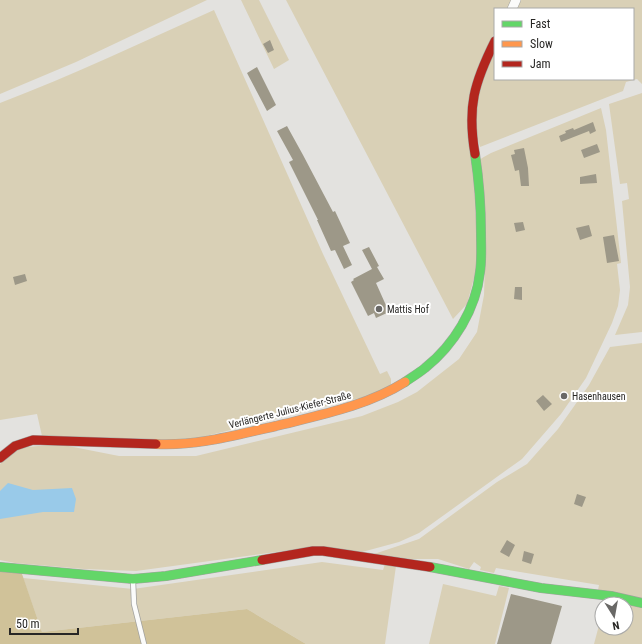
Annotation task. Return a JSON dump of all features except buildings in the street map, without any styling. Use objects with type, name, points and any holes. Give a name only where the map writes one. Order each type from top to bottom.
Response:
[{"type":"street","name":"Verlängerte Julius-Kiefer-Straße","points":[[0,458],[12,447],[21,442],[33,440],[165,445],[199,443],[322,415],[358,404],[398,387],[429,365],[450,342],[460,328],[472,307],[480,280],[482,263],[481,200],[471,130],[471,111],[472,99],[481,71],[494,43]]},
{"type":"street","points":[[0,567],[102,577],[133,578],[166,576],[313,551],[323,551],[409,564],[541,588],[610,596],[642,603]]},
{"type":"lane","points":[[133,578],[134,604],[144,644]]},
{"type":"shaded area","points":[[0,0],[207,0],[76,62],[0,94]]},
{"type":"shaded area","points":[[241,0],[259,0],[289,60],[274,69]]},
{"type":"shaded area","points":[[286,0],[512,0],[508,8],[494,8],[494,34],[480,62],[474,170],[478,263],[467,304],[453,319]]},
{"type":"shaded area","points":[[520,0],[642,0],[642,84],[637,79],[634,80],[634,8],[516,8]]},
{"type":"shaded area","points":[[214,10],[323,254],[380,374],[387,371],[391,379],[391,385],[372,395],[190,440],[42,436],[37,414],[0,420],[0,103],[81,70]]},
{"type":"shaded area","points":[[494,50],[494,80],[633,80],[626,82],[623,91],[480,147],[474,123],[480,85]]},
{"type":"shaded area","points":[[642,93],[642,332],[615,335],[628,305],[630,287],[622,201],[629,199],[627,183],[620,184],[609,104]]},
{"type":"shaded area","points":[[601,108],[606,130],[621,263],[617,264],[620,290],[618,306],[612,323],[586,378],[561,414],[522,459],[419,533],[399,542],[362,552],[313,547],[136,571],[84,569],[15,563],[0,560],[0,464],[18,448],[58,444],[119,456],[196,456],[362,416],[398,402],[417,392],[459,359],[477,332],[484,295],[485,264],[480,160],[491,153]]},
{"type":"shaded area","points":[[642,343],[642,599],[634,597],[634,596],[598,590],[599,585],[496,568],[494,573],[480,570],[481,567],[474,562],[469,569],[438,559],[411,559],[374,554],[419,539],[497,482],[527,464],[558,429],[589,385],[610,347]]},
{"type":"shaded area","points":[[322,562],[383,570],[385,564],[396,566],[385,644],[306,644],[247,609],[42,632],[23,578],[133,589]]},
{"type":"shaded area","points":[[0,569],[21,571],[42,632],[247,609],[306,644],[0,644]]},
{"type":"shaded area","points":[[443,584],[496,596],[499,586],[509,588],[495,644],[429,644]]},
{"type":"shaded area","points":[[634,606],[642,608],[642,644],[594,644],[596,636],[634,636]]},
{"type":"water","points":[[8,483],[33,490],[72,488],[76,499],[74,512],[43,512],[0,519],[0,491]]},
{"type":"traffic: fast","points":[[405,382],[436,359],[454,337],[468,313],[478,286],[481,262],[481,223],[479,183],[475,154]]},
{"type":"traffic: fast","points":[[0,567],[133,579],[166,576],[262,560]]},
{"type":"traffic: fast","points":[[430,567],[541,588],[611,596],[642,603]]},
{"type":"traffic: slow","points":[[156,444],[202,442],[309,418],[359,404],[405,382]]},
{"type":"traffic: jam","points":[[475,154],[472,122],[474,96],[477,83],[494,43]]},
{"type":"traffic: jam","points":[[0,458],[15,446],[33,440],[156,444]]},
{"type":"traffic: jam","points":[[262,560],[313,551],[323,551],[430,567]]},
{"type":"place","name":"Mattis Hof","points":[[379,309]]},
{"type":"place","name":"Hasenhausen","points":[[564,396]]}]
